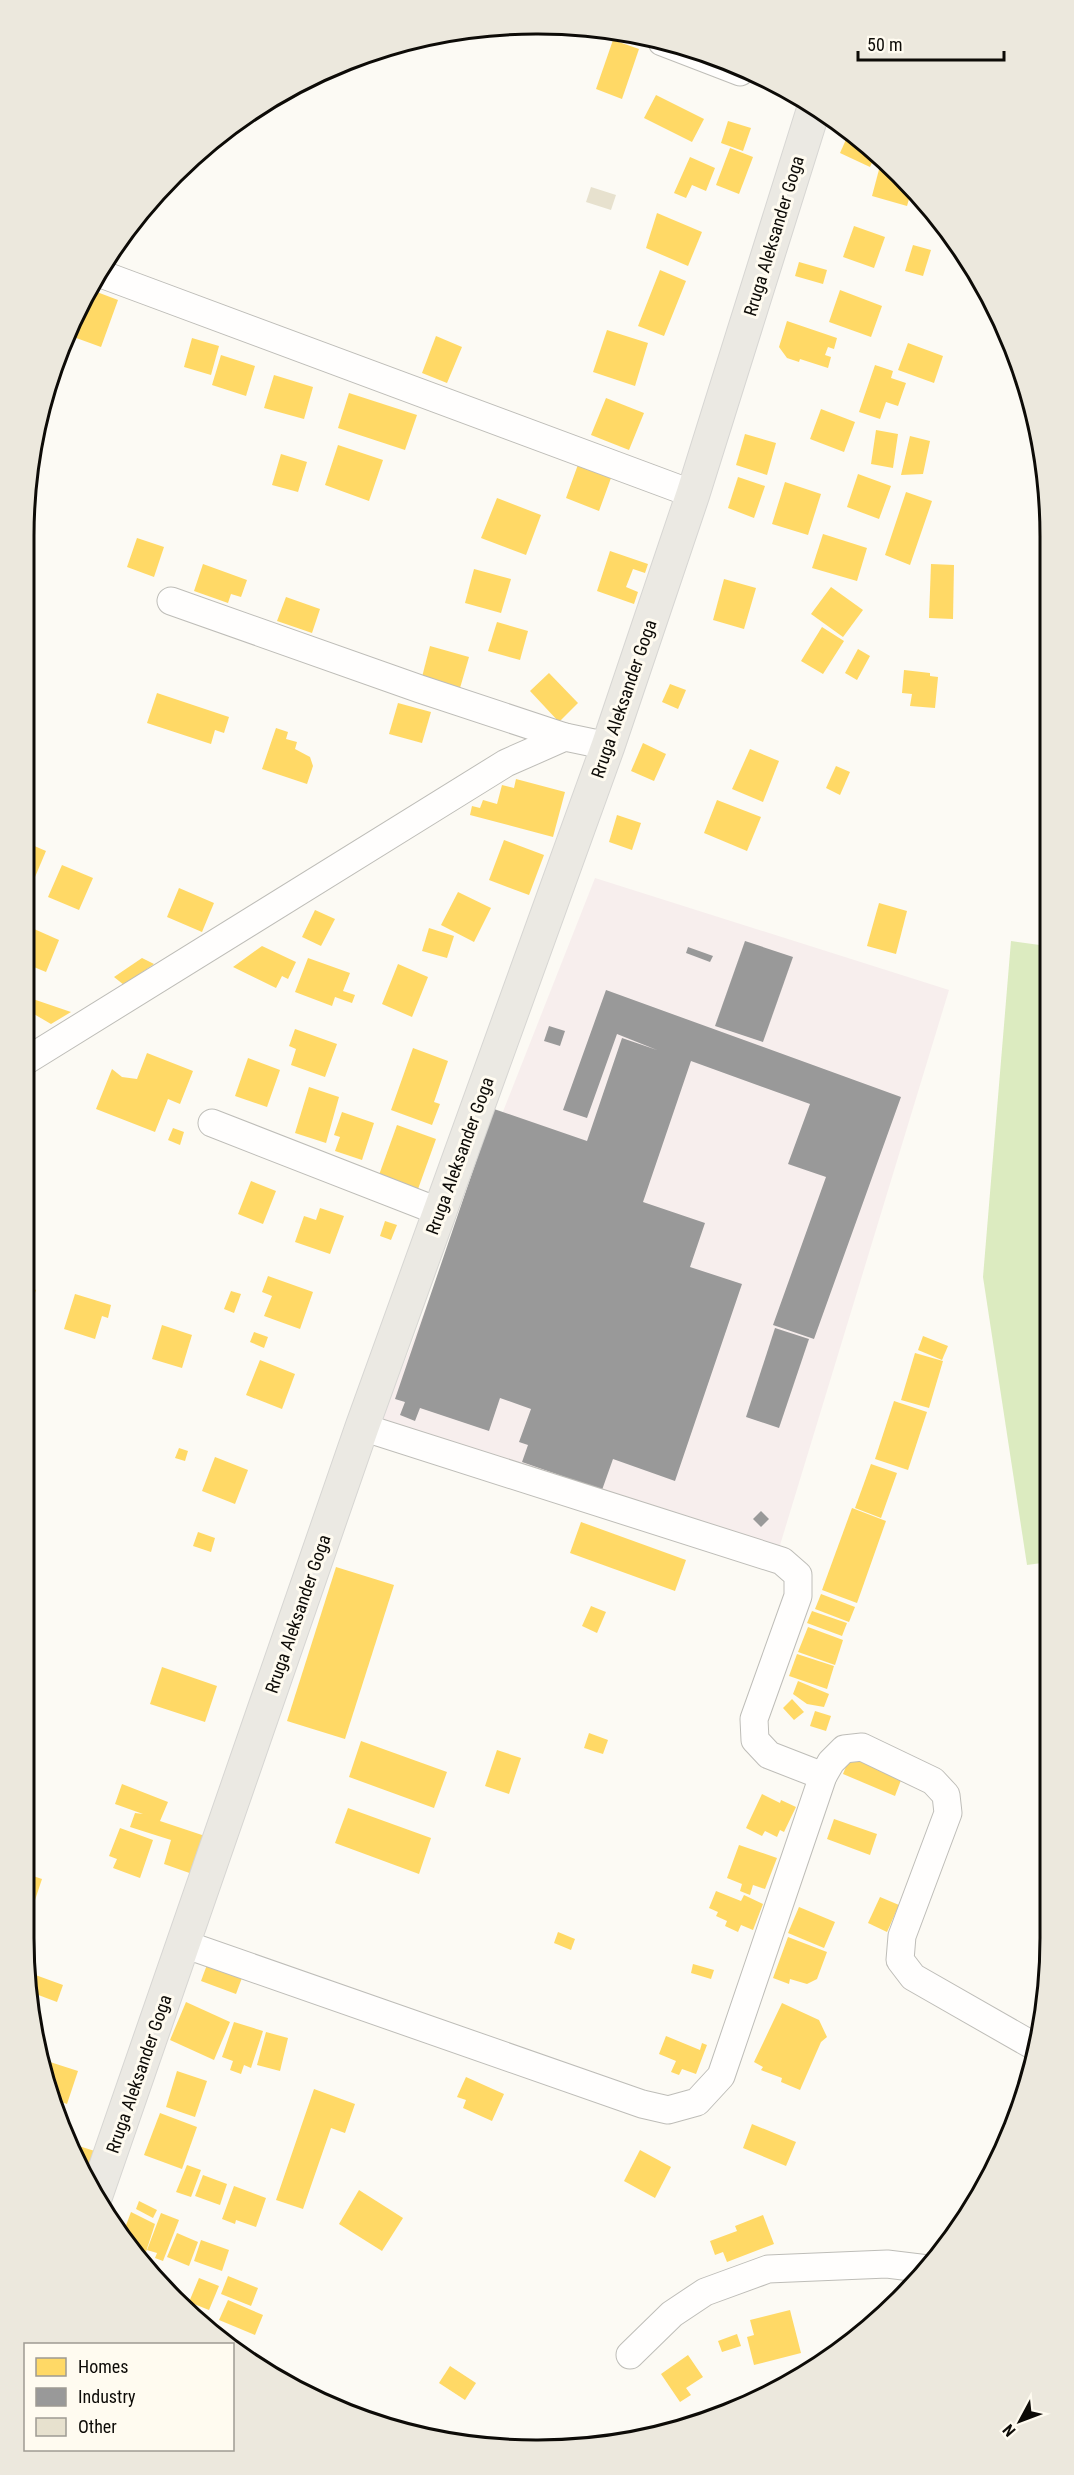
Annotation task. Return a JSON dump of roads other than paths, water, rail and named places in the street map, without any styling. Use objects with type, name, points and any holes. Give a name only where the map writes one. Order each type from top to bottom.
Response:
[{"type":"main road","name":"Rruga Aleksander Goga","points":[[100,2185],[363,1427],[608,746],[693,494],[811,116]]},
{"type":"street","points":[[108,277],[693,494]]},
{"type":"street","points":[[171,601],[420,689],[565,736],[608,746]]},
{"type":"street","points":[[34,1056],[506,763],[565,736]]},
{"type":"street","points":[[212,1123],[440,1212]]},
{"type":"street","points":[[363,1427],[782,1561],[798,1575],[798,1596],[754,1719],[755,1740],[769,1755],[823,1776]]},
{"type":"street","points":[[184,1944],[642,2104],[668,2110],[697,2103],[721,2076],[823,1776],[831,1761],[844,1749],[862,1747],[933,1781],[946,1795],[948,1813],[902,1936],[900,1960],[913,1977],[1028,2043]]},
{"type":"street","points":[[630,2355],[672,2314],[705,2292],[768,2269],[887,2264],[916,2268]]}]
